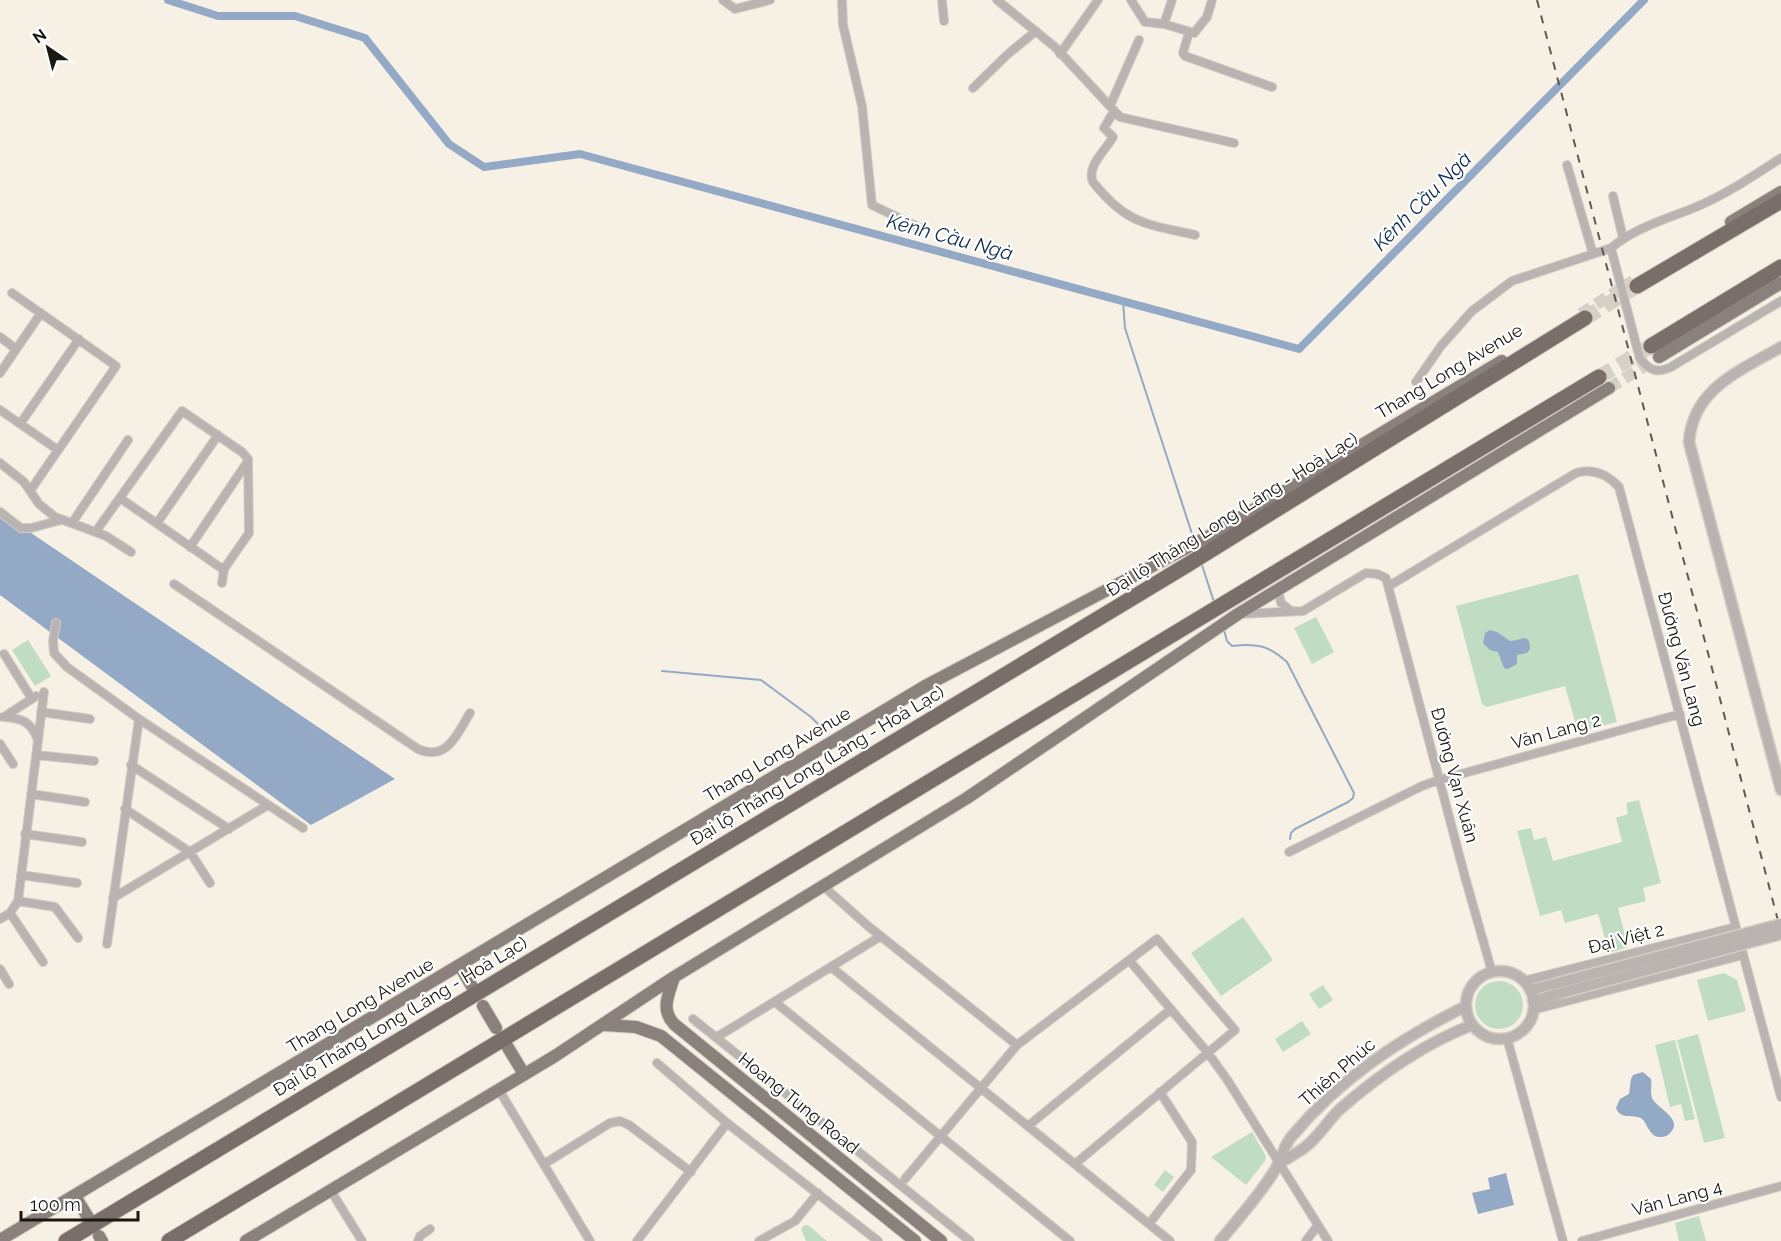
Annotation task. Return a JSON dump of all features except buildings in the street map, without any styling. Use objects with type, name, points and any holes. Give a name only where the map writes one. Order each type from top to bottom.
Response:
[{"type":"highway","points":[[1635,283],[1781,201]]},
{"type":"highway","points":[[1655,352],[1781,267]]},
{"type":"highway","name":"Đại lộ Thăng Long (Láng - Hoà Lạc)","points":[[66,1241],[1182,560],[1206,554],[1583,316]]},
{"type":"highway","points":[[169,1241],[1221,605],[1604,382]]},
{"type":"main road","points":[[1635,283],[1781,192]]},
{"type":"main road","points":[[1655,352],[1781,283]]},
{"type":"main road","name":"Thang Long Avenue","points":[[0,1240],[927,685],[1182,560],[1213,534],[1583,316]]},
{"type":"main road","points":[[246,1241],[499,1090],[603,1025],[674,977],[967,798],[1236,615],[1604,382]]},
{"type":"main road","points":[[460,966],[474,990]]},
{"type":"main road","name":"Hoang Tung Road","points":[[674,977],[665,1007],[674,1024],[941,1241]]},
{"type":"main road","points":[[483,1006],[496,1028]]},
{"type":"main road","name":"Hoang Tung Road","points":[[603,1025],[636,1027],[661,1036],[915,1241]]},
{"type":"main road","points":[[504,1041],[524,1074]]},
{"type":"main road","points":[[75,1196],[89,1219]]},
{"type":"street","points":[[723,0],[735,9],[770,0]]},
{"type":"street","points":[[842,0],[843,25],[862,106],[872,205],[920,228]]},
{"type":"street","points":[[942,0],[944,21]]},
{"type":"street","points":[[997,0],[1055,47],[1120,117],[1234,143]]},
{"type":"street","points":[[1060,54],[1098,0]]},
{"type":"street","points":[[1131,0],[1145,22],[1164,24],[1194,33],[1207,17],[1212,0]]},
{"type":"street","points":[[1164,24],[1172,0]]},
{"type":"street","points":[[973,88],[1036,31]]},
{"type":"street","points":[[1189,32],[1185,56],[1272,87]]},
{"type":"street","points":[[1139,40],[1104,128],[1113,137],[1091,170],[1091,178],[1109,201],[1128,216],[1140,222],[1195,235]]},
{"type":"street","points":[[1416,382],[1441,346],[1472,311],[1512,281],[1611,248],[1623,238],[1658,221],[1696,207],[1735,188],[1781,158]]},
{"type":"street","points":[[1567,165],[1593,254]]},
{"type":"street","points":[[1613,196],[1623,238]]},
{"type":"street","points":[[1611,248],[1640,358],[1649,369],[1656,372],[1671,368],[1781,301]]},
{"type":"street","points":[[12,293],[116,366],[30,490]]},
{"type":"street","points":[[0,373],[41,314]]},
{"type":"street","points":[[0,338],[16,349]]},
{"type":"street","points":[[20,424],[79,339]]},
{"type":"street","points":[[1781,347],[1720,383],[1711,391],[1697,410],[1689,442],[1781,790]]},
{"type":"street","points":[[0,410],[58,450]]},
{"type":"street","points":[[99,528],[182,411],[248,457],[249,533],[224,570],[222,583]]},
{"type":"street","points":[[157,523],[218,435]]},
{"type":"street","points":[[72,523],[128,440]]},
{"type":"street","points":[[190,547],[248,461]]},
{"type":"street","points":[[0,464],[24,482],[39,504],[61,520],[106,536],[131,552]]},
{"type":"street","name":"Đường Văn Lang","points":[[1389,586],[1567,478],[1585,471],[1600,473],[1611,479],[1620,490],[1781,1097]]},
{"type":"street","points":[[120,498],[224,570]]},
{"type":"street","points":[[0,512],[21,528],[31,528],[61,520]]},
{"type":"street","points":[[1236,615],[1303,611],[1366,573],[1386,578],[1389,586]]},
{"type":"street","points":[[174,584],[427,753],[439,752],[452,742],[470,713]]},
{"type":"street","name":"Đường Vạn Xuân","points":[[1389,586],[1492,972]]},
{"type":"street","points":[[1278,590],[1281,603],[1294,612]]},
{"type":"street","points":[[56,623],[54,653],[67,668],[139,719],[303,828]]},
{"type":"street","points":[[4,654],[32,699]]},
{"type":"street","points":[[0,919],[10,913],[18,902],[44,692],[1,718]]},
{"type":"street","points":[[41,712],[90,719]]},
{"type":"street","name":"Văn Lang 2","points":[[1289,852],[1422,786],[1439,780],[1680,714]]},
{"type":"street","points":[[1,718],[21,719],[28,723],[37,738],[36,751]]},
{"type":"street","points":[[107,944],[139,719]]},
{"type":"street","points":[[0,744],[13,764]]},
{"type":"street","points":[[36,751],[94,761]]},
{"type":"street","points":[[131,765],[229,829]]},
{"type":"street","points":[[31,794],[85,802]]},
{"type":"street","points":[[113,898],[268,805]]},
{"type":"street","points":[[125,809],[190,852],[210,883]]},
{"type":"street","points":[[25,834],[82,843]]},
{"type":"street","points":[[21,875],[78,883]]},
{"type":"street","points":[[823,886],[881,936],[1017,1045]]},
{"type":"street","points":[[18,902],[55,907],[78,938]]},
{"type":"street","points":[[10,913],[44,962]]},
{"type":"street","points":[[1530,996],[1781,924]]},
{"type":"street","name":"Đại Việt 2","points":[[1530,996],[1736,927]]},
{"type":"street","points":[[1559,988],[1781,934]]},
{"type":"street","points":[[717,1037],[881,936]]},
{"type":"street","points":[[905,1179],[1017,1045],[1157,939],[1235,1030],[1076,1164]]},
{"type":"street","points":[[1530,996],[1743,955]]},
{"type":"street","points":[[1129,960],[1208,1053],[1228,1081],[1328,1241]]},
{"type":"street","points":[[831,967],[1170,1241]]},
{"type":"street","points":[[0,969],[9,984]]},
{"type":"street","points":[[1492,972],[1511,973],[1530,996],[1525,1028],[1508,1038],[1488,1037],[1472,1025],[1466,1006],[1471,987],[1480,978],[1492,972]]},
{"type":"street","points":[[775,1002],[1070,1241]]},
{"type":"street","name":"Thiên Phúc","points":[[1220,1241],[1269,1180],[1280,1163],[1289,1139],[1328,1097],[1383,1052],[1466,1006]]},
{"type":"street","points":[[1028,1126],[1171,1009]]},
{"type":"street","points":[[693,1019],[970,1241]]},
{"type":"street","name":"Thiên Phúc","points":[[1280,1163],[1305,1147],[1337,1112],[1374,1080],[1450,1033],[1472,1025]]},
{"type":"street","points":[[1508,1038],[1563,1241]]},
{"type":"street","points":[[657,1064],[727,1123],[878,1241]]},
{"type":"street","points":[[499,1090],[590,1241]]},
{"type":"street","points":[[1149,1224],[1191,1170],[1192,1142],[1160,1092]]},
{"type":"street","points":[[544,1164],[610,1123],[620,1121],[630,1125],[691,1172]]},
{"type":"street","points":[[637,1241],[727,1123]]},
{"type":"street","name":"Văn Lang 4","points":[[1582,1241],[1781,1186]]},
{"type":"street","points":[[330,1191],[362,1241]]},
{"type":"street","points":[[759,1241],[795,1221],[818,1193]]},
{"type":"street","points":[[1306,1241],[1318,1225]]},
{"type":"street","points":[[418,1241],[420,1236],[430,1229]]},
{"type":"green space","points":[[1578,574],[1617,722],[1578,732],[1565,686],[1487,707],[1482,704],[1456,606]]},
{"type":"green space","points":[[1316,617],[1334,652],[1312,664],[1294,628]]},
{"type":"green space","points":[[28,640],[51,676],[35,686],[12,650]]},
{"type":"green space","points":[[1639,800],[1661,883],[1643,888],[1646,901],[1618,908],[1628,947],[1609,953],[1598,914],[1565,923],[1561,910],[1540,916],[1517,831],[1531,828],[1534,840],[1546,837],[1553,861],[1622,842],[1616,818],[1628,814],[1626,803]]},
{"type":"green space","points":[[1243,917],[1273,960],[1221,996],[1191,953]]},
{"type":"green space","points":[[1724,973],[1737,980],[1746,1011],[1708,1021],[1697,980]]},
{"type":"green space","points":[[1494,981],[1504,981],[1516,988],[1523,1000],[1523,1010],[1516,1022],[1504,1029],[1494,1029],[1479,1018],[1475,1010],[1475,1000],[1486,985]]},
{"type":"green space","points":[[1323,985],[1333,1000],[1319,1009],[1309,994]]},
{"type":"green space","points":[[1302,1021],[1311,1034],[1283,1052],[1275,1039]]},
{"type":"green space","points":[[1698,1034],[1725,1138],[1704,1143],[1677,1040]]},
{"type":"green space","points":[[1675,1040],[1695,1119],[1685,1121],[1681,1104],[1670,1107],[1655,1045]]},
{"type":"green space","points":[[1252,1132],[1266,1156],[1265,1161],[1246,1185],[1211,1157]]},
{"type":"green space","points":[[1165,1170],[1174,1177],[1163,1192],[1154,1185]]},
{"type":"green space","points":[[1699,1216],[1706,1241],[1679,1241],[1675,1223]]},
{"type":"green space","points":[[808,1225],[827,1241],[806,1241],[801,1229]]},
{"type":"water","points":[[0,512],[395,779],[311,825],[0,595]]},
{"type":"water","points":[[1490,630],[1510,641],[1524,638],[1530,643],[1530,649],[1527,653],[1517,655],[1517,664],[1508,669],[1504,668],[1498,652],[1490,650],[1483,643],[1485,633]]},
{"type":"water","points":[[1643,1072],[1651,1079],[1652,1098],[1669,1115],[1674,1124],[1673,1130],[1668,1135],[1655,1136],[1641,1118],[1620,1114],[1616,1108],[1620,1099],[1629,1094],[1633,1075]]},
{"type":"water","points":[[1506,1173],[1514,1205],[1478,1214],[1472,1193],[1490,1189],[1488,1178]]},
{"type":"waterway","name":"Kênh Cầu Ngà","points":[[168,0],[218,16],[295,16],[365,38],[449,144],[484,167],[580,154],[1299,349],[1644,0]]},
{"type":"waterway","points":[[1123,301],[1125,328],[1194,540]]},
{"type":"waterway","points":[[1201,562],[1214,602]]},
{"type":"waterway","points":[[1224,630],[1227,641],[1232,646],[1248,645],[1268,649],[1287,662],[1354,793],[1353,798],[1348,802],[1295,829],[1290,839]]},
{"type":"waterway","points":[[662,671],[761,680],[811,717],[825,731]]},
{"type":"tunnel","points":[[1581,314],[1633,281]]},
{"type":"tunnel","points":[[1585,318],[1637,286]]},
{"type":"tunnel","points":[[1599,377],[1651,346]]},
{"type":"tunnel","points":[[1609,388],[1659,357]]},
{"type":"railway","points":[[1537,0],[1781,932]]}]
